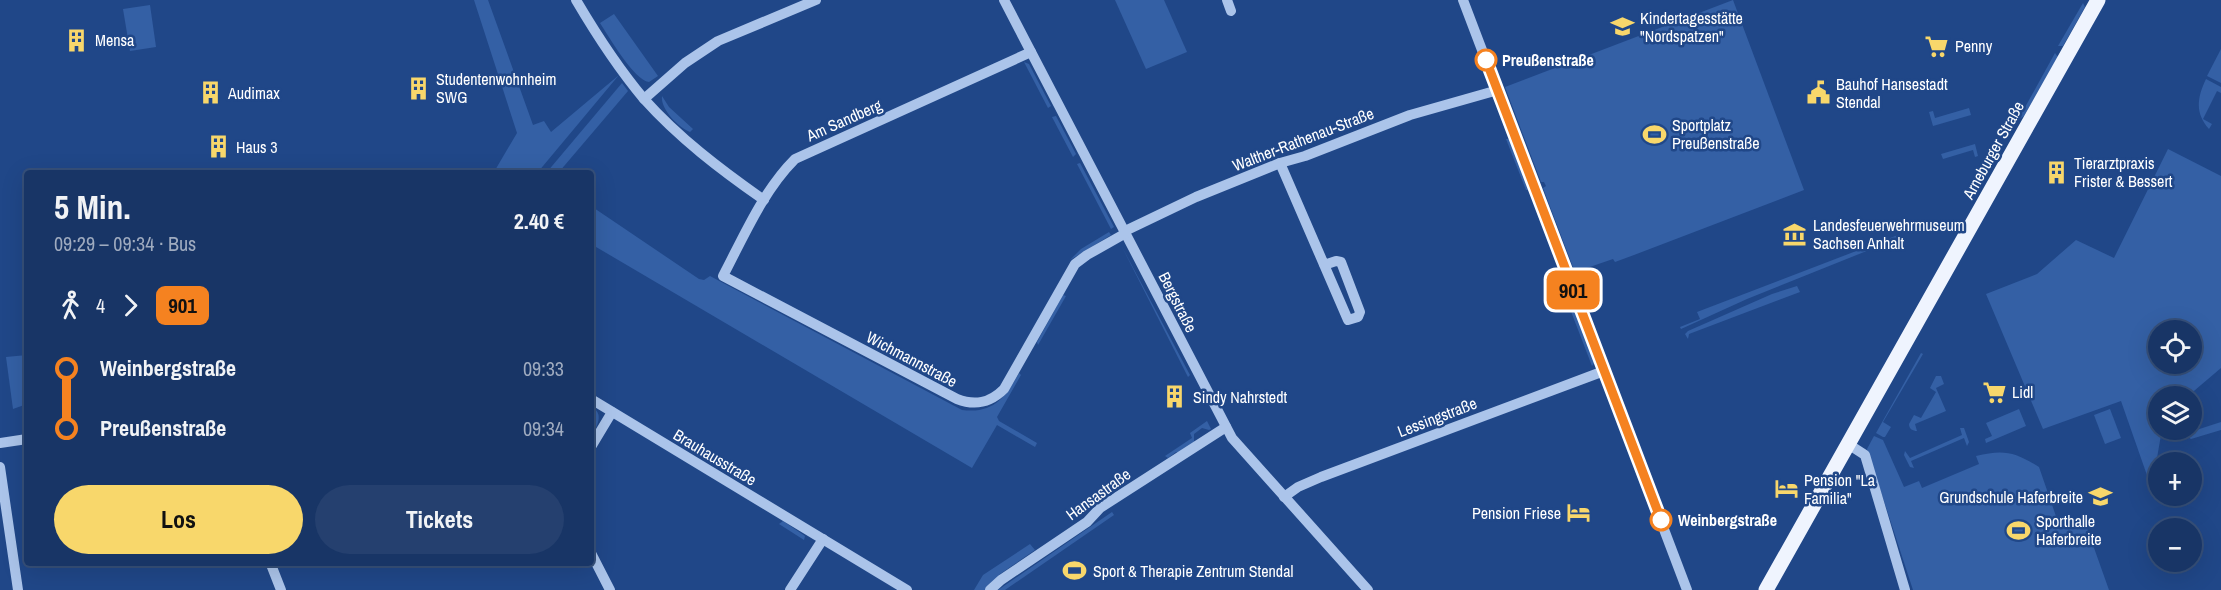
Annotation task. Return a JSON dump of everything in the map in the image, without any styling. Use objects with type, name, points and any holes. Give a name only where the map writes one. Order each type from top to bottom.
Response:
[{"type":"main road","name":"Arneburger Straße","points":[[1766,590],[2098,0]]},
{"type":"street","points":[[576,0],[612,57],[644,99],[686,140],[735,180],[764,200]]},
{"type":"street","points":[[644,99],[685,63],[718,41],[816,0]]},
{"type":"street","name":"Bergstraße","points":[[1004,0],[1226,427],[1239,447],[1368,590]]},
{"type":"street","points":[[1463,0],[1688,590]]},
{"type":"street","name":"Am Sandberg","points":[[723,276],[764,200],[784,171],[804,154],[1031,52]]},
{"type":"street","name":"Walther-Rathenau-Straße","points":[[1125,232],[1187,201],[1280,163],[1316,152],[1410,115],[1498,90]]},
{"type":"street","points":[[1280,163],[1324,265],[1348,320],[1358,317],[1360,312],[1341,262],[1336,261],[1324,265]]},
{"type":"street","name":"Wichmannstraße","points":[[723,276],[957,399],[978,404],[989,400],[1004,389],[1075,264],[1125,232]]},
{"type":"street","name":"Lessingstraße","points":[[1284,497],[1298,487],[1321,477],[1604,371]]},
{"type":"street","name":"Brauhausstraße","points":[[594,401],[907,590]]},
{"type":"street","points":[[594,442],[612,412]]},
{"type":"street","name":"Hansastraße","points":[[990,590],[1009,574],[1087,522],[1100,508],[1226,427]]},
{"type":"street","points":[[0,443],[24,439]]},
{"type":"street","points":[[1848,444],[1865,455],[1905,590]]},
{"type":"street","points":[[0,467],[18,590]]},
{"type":"street","points":[[790,590],[823,539]]},
{"type":"street","points":[[594,559],[610,590]]},
{"type":"street","points":[[272,566],[281,590]]},
{"type":"shaded area","points":[[474,0],[488,0],[533,125],[544,121],[551,132],[619,75],[540,170],[495,170],[517,133]]},
{"type":"shaded area","points":[[1115,0],[1164,0],[1187,52],[1146,69]]},
{"type":"shaded area","name":"Sportplatz Preußenstraße","points":[[1733,0],[1804,190],[1615,262],[1613,259],[1581,270],[1581,273],[1576,275],[1543,188],[1546,186],[1544,182],[1541,182],[1505,87]]},
{"type":"shaded area","points":[[2083,3],[2085,7],[2063,46],[2058,46]]},
{"type":"shaded area","points":[[150,5],[156,47],[130,51],[123,9]]},
{"type":"shaded area","points":[[614,14],[658,76],[649,82],[636,74],[629,66],[600,23]]},
{"type":"shaded area","points":[[2221,49],[2221,83],[2207,76]]},
{"type":"shaded area","points":[[2055,53],[2058,57],[2024,116],[2018,120]]},
{"type":"shaded area","points":[[1024,62],[1029,64],[1051,106],[1048,108]]},
{"type":"shaded area","points":[[2206,79],[2221,87],[2221,93],[2217,91],[2203,119],[2212,124],[2209,129],[2201,117],[2199,105]]},
{"type":"shaded area","points":[[622,83],[628,91],[561,170],[549,170]]},
{"type":"shaded area","points":[[662,96],[669,107],[693,129],[690,132],[671,117],[664,107]]},
{"type":"shaded area","points":[[1969,108],[1971,115],[1933,126],[1929,112],[1933,111],[1935,118]]},
{"type":"shaded area","points":[[1056,116],[1076,154],[1073,157],[1052,117]]},
{"type":"shaded area","points":[[1506,139],[1510,139],[1529,190],[1526,190]]},
{"type":"shaded area","points":[[1975,144],[1978,156],[1975,157],[1973,150],[1943,159],[1941,154]]},
{"type":"shaded area","points":[[2168,149],[2221,176],[2221,368],[2200,386],[2148,386],[2148,440],[2160,440],[2158,452],[2148,452],[2148,478],[2121,401],[2043,429],[1986,294],[2037,274],[2076,240],[2114,258]]},
{"type":"shaded area","points":[[1080,163],[1114,227],[1111,229],[1077,164]]},
{"type":"shaded area","points":[[594,208],[699,279],[704,280],[710,276],[962,410],[973,411],[990,407],[1009,390],[1019,373],[1021,375],[997,417],[999,421],[1037,443],[1035,447],[997,425],[972,468],[594,246]]},
{"type":"shaded area","points":[[1109,232],[1111,235],[1070,260],[1081,249]]},
{"type":"shaded area","points":[[1898,235],[1899,238],[1747,299],[1681,329],[1680,327],[1700,319],[1697,312]]},
{"type":"shaded area","points":[[1121,245],[1190,375],[1188,377]]},
{"type":"shaded area","points":[[1797,286],[1800,292],[1689,334],[1688,339],[1685,334],[1772,294]]},
{"type":"shaded area","points":[[1562,288],[1566,288],[1595,362],[1592,366]]},
{"type":"shaded area","points":[[1063,295],[1066,296],[1038,345],[1037,342]]},
{"type":"shaded area","points":[[1921,353],[1923,354],[1883,422],[1891,427],[1883,437],[1876,433]]},
{"type":"shaded area","points":[[24,355],[24,405],[13,409],[6,357]]},
{"type":"shaded area","points":[[1936,376],[1941,376],[1944,384],[1936,388],[1946,411],[1915,424],[1917,431],[1913,430],[1909,424],[1914,415],[1921,418],[1936,392],[1930,388]]},
{"type":"shaded area","points":[[594,408],[599,416],[594,430]]},
{"type":"shaded area","points":[[2019,409],[2026,426],[1986,443],[1985,439],[1992,436],[1986,423]]},
{"type":"shaded area","points":[[2110,409],[2121,438],[2105,444],[2094,415]]},
{"type":"shaded area","points":[[1207,421],[1211,429],[1202,428],[1194,434],[1194,442],[1179,453],[1176,452],[1168,458],[1165,456],[1192,438],[1190,433]]},
{"type":"shaded area","points":[[2221,422],[2221,430],[2202,436],[2202,428]]},
{"type":"shaded area","points":[[1960,428],[1964,428],[1969,442],[1967,446],[1964,438],[1911,461],[1914,468],[1910,467],[1904,455],[1905,451],[1910,458],[1962,435]]},
{"type":"shaded area","points":[[1874,436],[1883,440],[1904,487],[1919,481],[1922,488],[1979,464],[1976,456],[1986,454],[2009,453],[2039,467],[2059,525],[2083,517],[2109,590],[1913,590],[1867,449]]},
{"type":"shaded area","points":[[1112,512],[1114,515],[1005,590],[998,590]]},
{"type":"shaded area","points":[[783,521],[805,536],[804,540],[779,524]]},
{"type":"shaded area","points":[[1030,544],[1035,550],[1000,574],[987,590],[974,590],[983,575]]},
{"type":"bus line","name":"901","points":[[1486,60],[1661,520]]},
{"type":"place","name":"Kindertagesstätte \"Nordspatzen\"","points":[[1622,27]]},
{"type":"place","name":"Mensa","points":[[77,40]]},
{"type":"place","name":"Penny","points":[[1937,46]]},
{"type":"place","name":"Preußenstraße","points":[[1486,60]]},
{"type":"place","name":"Studentenwohnheim SWG","points":[[418,88]]},
{"type":"place","name":"Audimax","points":[[210,93]]},
{"type":"place","name":"Bauhof Hansestadt Stendal","points":[[1818,93]]},
{"type":"place","name":"Sportplatz Preußenstraße","points":[[1654,134]]},
{"type":"place","name":"Haus 3","points":[[218,147]]},
{"type":"place","name":"Tierarztpraxis Frister & Bessert","points":[[2056,172]]},
{"type":"place","name":"Landesfeuerwehrmuseum Sachsen Anhalt","points":[[1795,234]]},
{"type":"place","name":"Lidl","points":[[1994,392]]},
{"type":"place","name":"Sindy Nahrstedt","points":[[1175,397]]},
{"type":"place","name":"Pension \"La Familia\"","points":[[1786,489]]},
{"type":"place","name":"Grundschule Haferbreite","points":[[2101,497]]},
{"type":"place","name":"Pension Friese","points":[[1579,513]]},
{"type":"place","name":"Weinbergstraße","points":[[1661,520]]},
{"type":"place","name":"Sporthalle Haferbreite","points":[[2018,530]]},
{"type":"place","name":"Sport & Therapie Zentrum Stendal","points":[[1075,571]]}]
